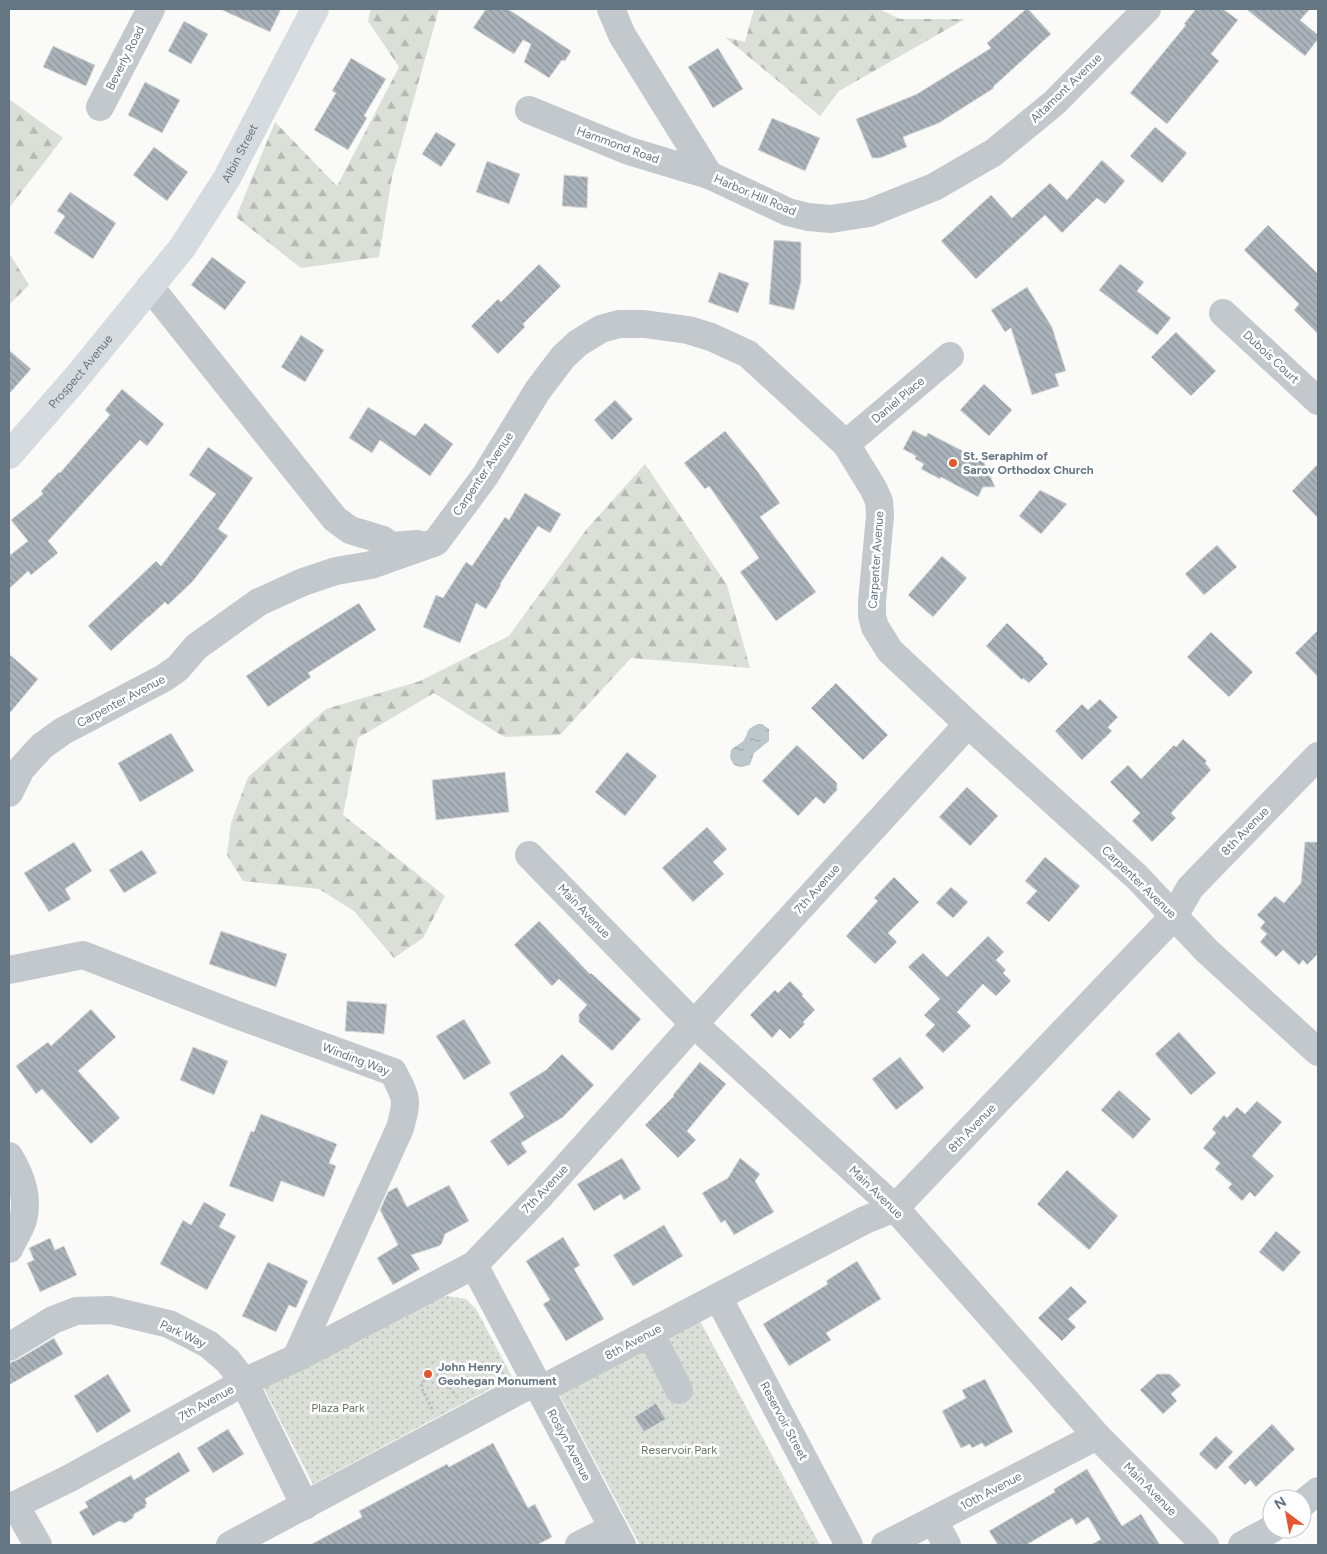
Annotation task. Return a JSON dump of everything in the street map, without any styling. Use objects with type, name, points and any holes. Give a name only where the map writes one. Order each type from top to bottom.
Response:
[{"type":"main road","name":"Albin Street","points":[[150,287],[182,248],[227,178],[315,9]]},
{"type":"main road","name":"Prospect Avenue","points":[[9,455],[77,377],[150,287]]},
{"type":"street","name":"Beverly Road","points":[[100,107],[151,9]]},
{"type":"street","name":"Harbor Hill Road","points":[[611,9],[622,35],[709,175],[788,212],[808,217],[830,219],[869,213],[934,187],[981,160]]},
{"type":"street","name":"Altamont Avenue","points":[[981,160],[993,153],[1054,103],[1147,9]]},
{"type":"street","name":"Hammond Road","points":[[530,110],[629,151],[709,175]]},
{"type":"street","points":[[150,287],[335,519],[350,530],[383,540],[392,546],[436,542]]},
{"type":"street","name":"Dubois Court","points":[[1223,313],[1318,401]]},
{"type":"street","name":"Carpenter Avenue","points":[[9,793],[21,769],[42,746],[63,731],[164,678],[178,668],[196,647],[259,602],[303,582],[336,571],[371,565],[436,542],[485,476],[538,390],[563,357],[578,343],[601,328],[618,324],[644,324],[688,330],[711,337],[748,354],[846,444],[879,501],[880,529],[872,616],[875,627],[890,651],[1137,878],[1207,951],[1318,1052]]},
{"type":"street","name":"Daniel Place","points":[[846,444],[950,356]]},
{"type":"street","name":"7th Avenue","points":[[12,1506],[70,1478],[244,1382],[296,1358],[474,1264],[540,1195],[968,724]]},
{"type":"street","name":"8th Avenue","points":[[230,1545],[471,1417],[650,1332],[865,1220],[895,1208],[1174,916],[1190,888],[1318,756]]},
{"type":"street","name":"Main Avenue","points":[[529,855],[694,1024],[895,1208],[1097,1436],[1205,1545]]},
{"type":"street","name":"Winding Way","points":[[9,970],[84,955],[237,1015],[394,1072],[405,1096],[406,1108],[400,1128],[296,1358]]},
{"type":"street","points":[[9,1156],[18,1174],[26,1202],[22,1221],[9,1249]]},
{"type":"street","name":"Roslyn Avenue","points":[[474,1264],[617,1537]]},
{"type":"street","name":"Reservoir Street","points":[[718,1297],[849,1545]]},
{"type":"street","name":"Park Way","points":[[9,1347],[53,1320],[76,1311],[110,1310],[169,1324],[208,1344],[228,1361],[244,1382],[305,1506]]},
{"type":"street","points":[[650,1332],[679,1390]]},
{"type":"street","name":"10th Avenue","points":[[885,1545],[1097,1436]]},
{"type":"street","points":[[12,1506],[38,1545]]},
{"type":"street","points":[[934,1521],[947,1545]]},
{"type":"street","points":[[1242,1545],[1262,1534]]},
{"type":"street","points":[[579,1545],[617,1537]]},
{"type":"path","points":[[443,1432],[421,1387],[426,1378],[431,1374],[442,1376],[471,1417]]},
{"type":"green space","points":[[371,9],[439,9],[392,177],[379,257],[301,268],[236,217],[275,122],[337,186],[399,67],[368,21]]},
{"type":"green space","points":[[754,9],[879,9],[900,19],[965,19],[839,91],[820,116],[725,37],[745,42]]},
{"type":"green space","points":[[9,99],[63,138],[9,208]]},
{"type":"green space","points":[[9,253],[29,285],[9,305]]},
{"type":"green space","points":[[645,464],[727,585],[750,668],[631,658],[560,735],[504,737],[434,693],[358,738],[343,815],[445,896],[423,938],[394,958],[354,911],[319,889],[243,881],[227,855],[231,823],[248,777],[326,709],[420,681],[509,636],[586,530]]},
{"type":"green space","name":"Plaza Park","points":[[447,1296],[466,1299],[476,1309],[512,1377],[313,1484],[262,1385],[423,1301]]},
{"type":"green space","name":"Reservoir Park","points":[[698,1317],[820,1545],[640,1545],[558,1392]]},
{"type":"water","points":[[762,724],[769,729],[769,741],[754,753],[750,765],[741,767],[734,765],[730,758],[731,750],[744,740],[749,729]]},
{"type":"building","points":[[220,9],[281,9],[270,32]]},
{"type":"building","points":[[486,9],[508,9],[571,51],[565,61],[562,60],[549,78],[524,62],[531,44],[523,40],[514,54],[473,28]]},
{"type":"building","points":[[1026,9],[1051,34],[994,88],[939,123],[903,137],[907,147],[880,158],[872,158],[856,119],[917,94],[991,48],[987,43]]},
{"type":"building","points":[[1196,9],[1223,9],[1238,20],[1211,54],[1219,61],[1167,124],[1130,93],[1186,25],[1184,24]]},
{"type":"building","points":[[1246,9],[1310,9],[1300,20],[1318,35],[1318,39],[1305,56]]},
{"type":"building","points":[[184,21],[208,34],[191,64],[168,51]]},
{"type":"building","points":[[53,46],[95,65],[86,86],[43,67]]},
{"type":"building","points":[[718,48],[743,89],[713,108],[688,67]]},
{"type":"building","points":[[351,58],[386,79],[364,116],[367,118],[348,150],[314,130],[336,93],[332,91]]},
{"type":"building","points":[[145,82],[180,100],[162,133],[128,115]]},
{"type":"building","points":[[772,118],[820,138],[805,171],[758,150]]},
{"type":"building","points":[[1155,127],[1187,153],[1162,183],[1130,156]]},
{"type":"building","points":[[436,132],[456,144],[441,167],[422,154]]},
{"type":"building","points":[[154,147],[188,172],[167,201],[133,175]]},
{"type":"building","points":[[1102,160],[1125,181],[1105,204],[1097,198],[1062,233],[1045,215],[976,279],[941,241],[991,195],[1012,218],[1050,183],[1067,200]]},
{"type":"building","points":[[487,161],[520,174],[509,204],[476,192]]},
{"type":"building","points":[[564,175],[588,177],[587,208],[562,206]]},
{"type":"building","points":[[70,192],[116,223],[93,259],[54,233],[65,216],[57,211]]},
{"type":"building","points":[[1268,225],[1318,274],[1318,334],[1294,310],[1299,304],[1244,250]]},
{"type":"building","points":[[774,240],[801,242],[801,282],[794,310],[769,304]]},
{"type":"building","points":[[212,257],[246,282],[225,310],[191,285]]},
{"type":"building","points":[[539,264],[561,286],[523,324],[525,327],[498,354],[471,326],[498,299],[501,302]]},
{"type":"building","points":[[1120,264],[1144,282],[1137,291],[1171,318],[1157,335],[1099,290]]},
{"type":"building","points":[[719,272],[749,283],[738,313],[708,302]]},
{"type":"building","points":[[1027,287],[1052,327],[1066,371],[1055,374],[1059,386],[1032,395],[1011,328],[1005,332],[991,310]]},
{"type":"building","points":[[1176,332],[1216,371],[1191,396],[1151,357]]},
{"type":"building","points":[[301,335],[324,350],[305,382],[281,367]]},
{"type":"building","points":[[9,350],[31,369],[9,394]]},
{"type":"building","points":[[984,384],[1012,410],[989,436],[960,410]]},
{"type":"building","points":[[122,389],[164,424],[147,446],[140,440],[48,541],[58,553],[31,575],[28,571],[9,589],[9,556],[28,541],[11,520],[43,494],[41,491],[60,473],[110,415],[105,410]]},
{"type":"building","points":[[615,400],[633,419],[612,440],[594,420]]},
{"type":"building","points":[[368,407],[415,436],[425,423],[453,444],[430,476],[380,440],[372,453],[349,438]]},
{"type":"building","name":"St. Seraphim of Sarov Orthodox Church","points":[[913,430],[926,437],[928,433],[984,462],[995,487],[983,487],[978,497],[941,477],[940,479],[921,469],[924,464],[915,459],[916,456],[903,449]]},
{"type":"building","points":[[725,431],[780,503],[760,517],[816,592],[776,621],[740,572],[759,558],[709,486],[705,489],[684,463]]},
{"type":"building","points":[[208,447],[253,478],[218,529],[228,536],[193,581],[168,605],[165,602],[111,651],[88,626],[156,561],[161,566],[216,494],[189,475]]},
{"type":"building","points":[[1318,464],[1318,518],[1292,491]]},
{"type":"building","points":[[1040,490],[1067,504],[1041,534],[1019,516]]},
{"type":"building","points":[[525,493],[561,514],[550,533],[538,526],[486,609],[476,603],[460,643],[423,627],[436,595],[443,598],[466,562],[472,566],[505,517],[509,520]]},
{"type":"building","points":[[1217,545],[1237,567],[1204,595],[1185,574]]},
{"type":"building","points":[[942,556],[967,578],[933,617],[908,595]]},
{"type":"building","points":[[359,603],[376,630],[308,673],[311,677],[268,707],[246,676]]},
{"type":"building","points":[[1007,623],[1048,664],[1029,683],[1023,678],[1022,680],[986,646]]},
{"type":"building","points":[[1318,630],[1318,677],[1295,653]]},
{"type":"building","points":[[1211,632],[1253,672],[1229,697],[1187,657]]},
{"type":"building","points":[[9,654],[38,679],[9,714]]},
{"type":"building","points":[[836,683],[888,735],[863,760],[811,708]]},
{"type":"building","points":[[1100,699],[1118,717],[1108,727],[1112,731],[1082,760],[1055,731],[1082,704],[1088,710]]},
{"type":"building","points":[[171,733],[194,771],[140,802],[118,763]]},
{"type":"building","points":[[1183,739],[1207,761],[1205,763],[1211,770],[1171,813],[1176,818],[1152,842],[1132,821],[1140,813],[1110,782],[1128,765],[1141,779],[1174,745],[1176,747]]},
{"type":"building","points":[[797,745],[837,783],[837,790],[824,804],[816,797],[798,816],[762,781]]},
{"type":"building","points":[[627,752],[657,776],[625,816],[595,792]]},
{"type":"building","points":[[505,772],[509,812],[436,820],[432,780]]},
{"type":"building","points":[[967,787],[998,816],[970,846],[939,817]]},
{"type":"building","points":[[707,827],[727,849],[713,862],[724,874],[693,902],[662,868]]},
{"type":"building","points":[[74,842],[92,871],[65,889],[71,899],[49,912],[24,873]]},
{"type":"building","points":[[1305,842],[1318,842],[1318,954],[1307,965],[1303,960],[1299,965],[1283,950],[1276,957],[1260,942],[1267,934],[1260,928],[1265,922],[1257,915],[1275,896],[1284,903],[1301,883]]},
{"type":"building","points":[[142,850],[157,873],[124,893],[109,870]]},
{"type":"building","points":[[1045,857],[1080,886],[1049,922],[1026,903],[1037,891],[1025,881]]},
{"type":"building","points":[[894,877],[919,902],[888,933],[897,942],[875,964],[846,936],[878,901],[874,898]]},
{"type":"building","points":[[951,887],[968,902],[953,918],[936,903]]},
{"type":"building","points":[[539,921],[590,974],[641,1019],[612,1051],[579,1022],[579,1014],[587,1005],[559,979],[552,986],[514,945]]},
{"type":"building","points":[[221,931],[287,954],[276,987],[209,964]]},
{"type":"building","points":[[988,936],[1004,952],[996,960],[1006,970],[1003,973],[1011,981],[996,996],[983,984],[957,1012],[971,1026],[943,1053],[925,1035],[935,1025],[924,1015],[940,999],[908,967],[923,953],[947,977]]},
{"type":"building","points":[[790,981],[815,1010],[803,1022],[805,1024],[790,1039],[780,1029],[772,1038],[750,1015],[775,990],[778,993]]},
{"type":"building","points":[[347,1001],[387,1004],[384,1034],[345,1031]]},
{"type":"building","points":[[91,1009],[116,1037],[78,1071],[120,1118],[91,1144],[42,1089],[36,1094],[16,1066],[48,1042],[51,1046]]},
{"type":"building","points":[[464,1019],[491,1063],[464,1080],[436,1036]]},
{"type":"building","points":[[1179,1032],[1216,1073],[1191,1095],[1155,1054]]},
{"type":"building","points":[[193,1047],[228,1061],[214,1095],[180,1080]]},
{"type":"building","points":[[562,1054],[594,1085],[563,1117],[521,1143],[527,1152],[508,1166],[490,1141],[524,1117],[509,1093],[546,1070]]},
{"type":"building","points":[[900,1057],[924,1088],[896,1110],[872,1079]]},
{"type":"building","points":[[700,1062],[726,1084],[687,1131],[696,1140],[678,1158],[645,1125],[674,1096]]},
{"type":"building","points":[[1119,1090],[1151,1119],[1133,1139],[1101,1110]]},
{"type":"building","points":[[1257,1101],[1282,1122],[1252,1156],[1274,1176],[1255,1197],[1250,1192],[1242,1201],[1228,1188],[1232,1184],[1215,1169],[1220,1163],[1203,1148],[1216,1133],[1212,1129],[1224,1115],[1227,1118],[1237,1107],[1245,1114]]},
{"type":"building","points":[[261,1114],[337,1144],[329,1163],[336,1166],[324,1197],[281,1181],[273,1202],[229,1186],[251,1131],[254,1132]]},
{"type":"building","points":[[622,1158],[641,1189],[624,1200],[621,1194],[594,1211],[577,1184]]},
{"type":"building","points":[[740,1158],[760,1174],[755,1181],[774,1212],[734,1235],[725,1220],[721,1223],[702,1193],[728,1178]]},
{"type":"building","points":[[1067,1170],[1118,1216],[1089,1250],[1037,1204]]},
{"type":"building","points":[[449,1185],[469,1221],[445,1234],[439,1246],[411,1255],[420,1269],[393,1285],[377,1258],[398,1245],[380,1210],[388,1192],[397,1187],[407,1207]]},
{"type":"building","points":[[204,1202],[226,1214],[219,1227],[236,1236],[207,1290],[160,1264],[183,1220],[191,1225]]},
{"type":"building","points":[[664,1225],[683,1256],[633,1286],[613,1255]]},
{"type":"building","points":[[1276,1231],[1301,1252],[1283,1272],[1259,1252]]},
{"type":"building","points":[[563,1237],[580,1265],[574,1269],[604,1319],[566,1341],[543,1304],[550,1300],[526,1261]]},
{"type":"building","points":[[50,1238],[55,1250],[64,1246],[77,1275],[40,1292],[27,1263],[34,1260],[29,1248]]},
{"type":"building","points":[[857,1261],[881,1299],[826,1333],[831,1340],[789,1366],[763,1324],[828,1284],[826,1281]]},
{"type":"building","points":[[268,1262],[308,1281],[296,1308],[289,1305],[276,1332],[242,1316]]},
{"type":"building","points":[[1071,1286],[1087,1302],[1068,1319],[1076,1327],[1062,1341],[1038,1318]]},
{"type":"building","points":[[54,1338],[63,1354],[9,1385],[9,1363]]},
{"type":"building","points":[[108,1374],[131,1411],[97,1433],[74,1396]]},
{"type":"building","points":[[1157,1374],[1170,1374],[1181,1385],[1171,1394],[1177,1401],[1163,1414],[1140,1390]]},
{"type":"building","points":[[985,1379],[1013,1432],[985,1447],[982,1443],[972,1448],[970,1444],[961,1448],[942,1411],[966,1398],[962,1390]]},
{"type":"building","points":[[656,1403],[666,1419],[644,1432],[634,1417]]},
{"type":"building","points":[[1272,1424],[1295,1449],[1256,1487],[1250,1480],[1245,1485],[1228,1467]]},
{"type":"building","points":[[228,1429],[244,1454],[213,1473],[197,1448]]},
{"type":"building","points":[[1216,1436],[1233,1452],[1216,1470],[1199,1454]]},
{"type":"building","points":[[493,1443],[528,1508],[535,1504],[552,1537],[537,1545],[310,1545],[362,1517],[359,1511],[447,1464],[449,1467]]},
{"type":"building","points":[[179,1452],[190,1471],[145,1499],[146,1507],[134,1514],[133,1518],[125,1523],[119,1521],[93,1536],[79,1512],[88,1507],[85,1502],[131,1475],[134,1480]]},
{"type":"building","points":[[1087,1469],[1122,1526],[1141,1514],[1160,1545],[1091,1545],[1101,1539],[1088,1517],[1076,1525],[1072,1518],[1026,1545],[998,1545],[989,1531],[1055,1492],[1054,1489]]},
{"type":"place","name":"St. Seraphim of Sarov Orthodox Church","points":[[953,463]]},
{"type":"place","name":"John Henry Geohegan Monument","points":[[428,1374]]}]
